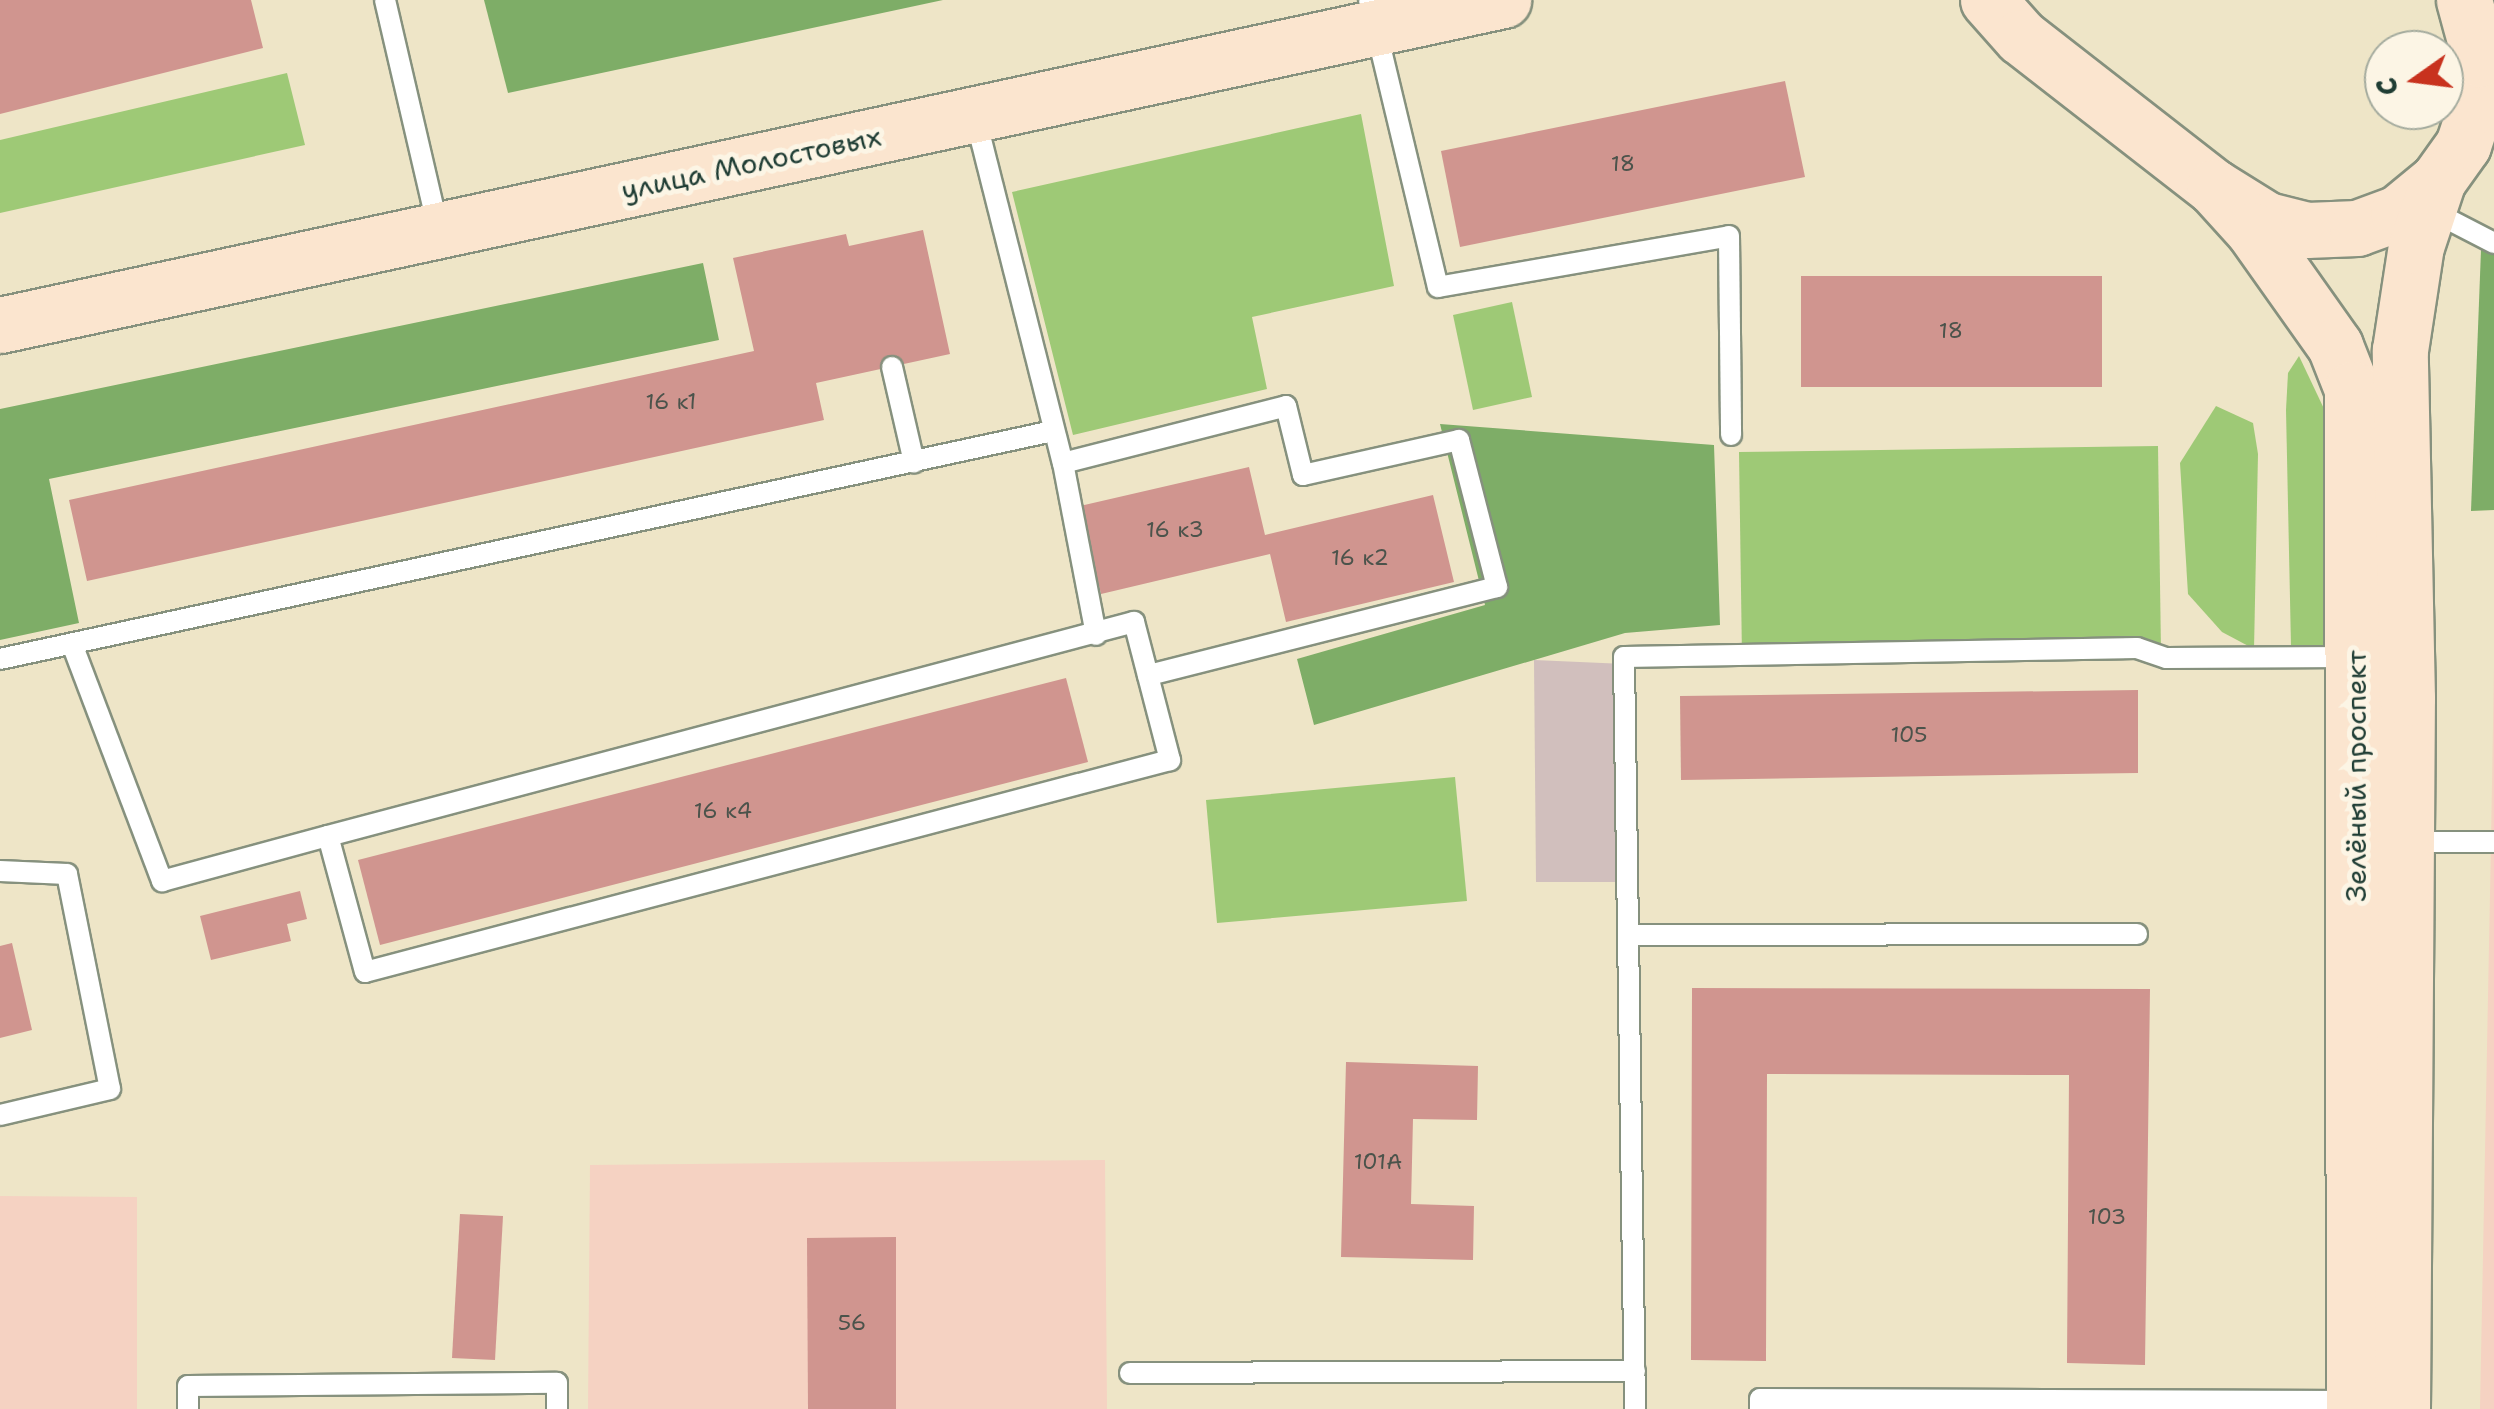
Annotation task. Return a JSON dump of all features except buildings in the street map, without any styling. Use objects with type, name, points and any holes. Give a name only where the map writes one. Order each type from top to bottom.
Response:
[{"type":"main road","name":"улица Молостовых","points":[[0,325],[975,114],[1381,17],[1503,0]]},
{"type":"main road","name":"Зелёный проспект","points":[[2370,1406],[2406,842],[2400,350],[2476,106],[2480,59],[2464,0]]},
{"type":"main road","points":[[1987,9],[2214,187],[2267,220],[2307,230],[2357,228],[2398,213],[2455,166]]},
{"type":"main road","name":"Зелёный проспект","points":[[2214,187],[2253,230],[2335,346],[2352,389],[2370,1406]]},
{"type":"lane","points":[[385,0],[438,230]]},
{"type":"lane","points":[[1381,17],[1398,118],[1438,287],[1729,236],[1730,435]]},
{"type":"lane","points":[[975,114],[1052,432],[1063,463],[1096,634]]},
{"type":"lane","points":[[2455,166],[2494,243]]},
{"type":"lane","points":[[892,366],[914,462]]},
{"type":"lane","points":[[1063,463],[1286,406],[1303,476],[1459,440],[1496,587],[1148,675]]},
{"type":"lane","points":[[0,659],[1052,432]]},
{"type":"lane","points":[[72,644],[162,881],[328,836],[1096,634],[1134,622],[1170,760],[364,972],[328,836]]},
{"type":"lane","points":[[1635,1409],[1624,658],[2137,648],[2166,658],[2358,656]]},
{"type":"lane","points":[[2406,842],[2494,842]]},
{"type":"lane","points":[[0,871],[68,874],[110,1089],[0,1115]]},
{"type":"lane","points":[[1628,935],[2138,934]]},
{"type":"lane","points":[[1130,1373],[1634,1371]]},
{"type":"lane","points":[[188,1409],[188,1386],[557,1383],[558,1409]]},
{"type":"lane","points":[[1760,1409],[1760,1399],[2370,1406]]},
{"type":"shaded area","points":[[1534,660],[1625,664],[1628,882],[1536,882]]},
{"type":"shaded area","points":[[2494,666],[2494,1409],[2480,1409],[2491,842]]},
{"type":"shaded area","points":[[1105,1160],[1107,1409],[588,1409],[590,1165]]},
{"type":"shaded area","points":[[0,1196],[137,1197],[137,1409],[0,1409]]},
{"type":"green space","points":[[484,0],[943,0],[508,93]]},
{"type":"green space","points":[[287,73],[305,145],[0,213],[0,140]]},
{"type":"green space","points":[[1361,114],[1394,286],[1252,317],[1267,389],[1073,435],[1012,192]]},
{"type":"green space","points":[[2494,231],[2494,510],[2471,511],[2481,250]]},
{"type":"green space","points":[[703,263],[719,340],[49,479],[79,623],[0,640],[0,409]]},
{"type":"green space","points":[[1512,302],[1532,397],[1473,410],[1453,315]]},
{"type":"green space","points":[[2299,356],[2326,413],[2326,645],[2291,646],[2286,410],[2288,373]]},
{"type":"green space","points":[[2216,406],[2253,423],[2258,454],[2254,649],[2222,632],[2188,594],[2180,463]]},
{"type":"green space","points":[[1440,424],[1714,445],[1720,625],[1625,633],[1314,725],[1297,659],[1485,605]]},
{"type":"green space","points":[[2158,446],[2161,652],[1742,657],[1739,452]]},
{"type":"green space","points":[[1455,777],[1467,901],[1217,923],[1206,800]]}]
